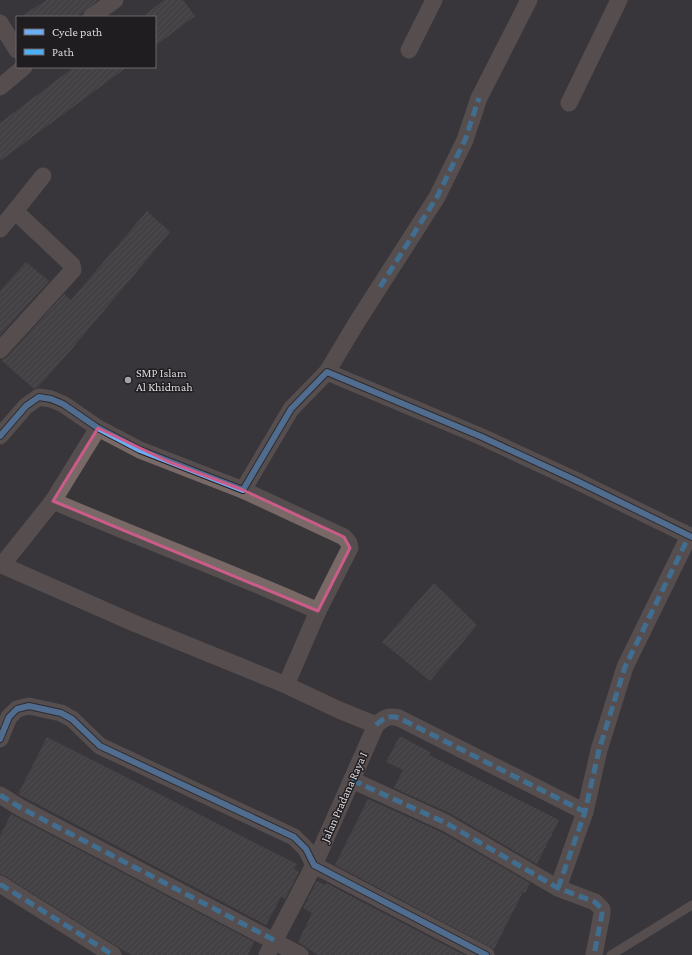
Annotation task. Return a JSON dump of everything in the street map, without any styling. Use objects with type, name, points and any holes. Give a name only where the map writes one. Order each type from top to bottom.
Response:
[{"type":"street","points":[[92,16],[115,0]]},
{"type":"street","points":[[409,50],[434,0]]},
{"type":"street","points":[[243,490],[291,409],[327,372],[437,196],[465,140],[479,98],[528,0]]},
{"type":"street","points":[[569,103],[619,0]]},
{"type":"street","points":[[0,23],[16,48]]},
{"type":"street","points":[[0,87],[23,68]]},
{"type":"street","points":[[0,229],[43,176]]},
{"type":"street","points":[[0,350],[73,270],[72,265],[15,211]]},
{"type":"street","points":[[327,372],[482,437],[577,481],[691,537],[625,667],[599,750],[585,812],[558,888]]},
{"type":"street","points":[[0,436],[26,406],[39,397],[51,398],[63,404],[98,428],[140,450],[243,490],[344,537],[349,542],[350,548],[318,611],[286,685]]},
{"type":"street","points":[[98,428],[52,501],[1,564],[136,624],[286,685],[339,710],[376,725],[383,718],[391,716],[399,718],[505,770],[585,812]]},
{"type":"street","points":[[52,501],[137,537],[253,582],[318,611]]},
{"type":"street","points":[[0,739],[9,717],[17,709],[29,706],[61,713],[72,719],[100,746],[294,837],[306,850],[314,865],[486,955]]},
{"type":"street","name":"Jalan Pradana Raya I","points":[[272,948],[314,865],[376,725]]},
{"type":"street","points":[[352,780],[446,823],[558,888],[595,902],[602,909],[594,955]]},
{"type":"street","points":[[0,795],[272,948],[300,955]]},
{"type":"street","points":[[0,884],[113,955]]},
{"type":"lane","points":[[611,955],[692,905]]},
{"type":"highlighted area","points":[[98,428],[167,461],[243,490],[344,537],[350,548],[318,611],[53,501]]},
{"type":"building","points":[[47,0],[98,0],[78,16],[22,16]]},
{"type":"building","points":[[164,0],[183,0],[195,16],[156,45],[156,16],[147,16],[146,14]]},
{"type":"building","points":[[73,68],[126,68],[0,161],[0,123]]},
{"type":"building","points":[[147,211],[170,232],[65,357],[37,388],[34,389],[1,360],[7,357],[64,294],[71,300]]},
{"type":"building","points":[[26,262],[49,281],[0,335],[0,291]]},
{"type":"building","points":[[434,583],[477,625],[430,681],[382,642]]},
{"type":"building","points":[[400,736],[430,752],[429,755],[559,820],[537,864],[451,814],[394,788],[403,770],[386,762]]},
{"type":"building","points":[[47,737],[297,864],[294,869],[299,872],[285,899],[281,897],[266,925],[18,794]]},
{"type":"building","points":[[368,799],[441,832],[530,883],[525,893],[523,892],[494,949],[335,865]]},
{"type":"building","points":[[11,814],[254,942],[248,955],[132,955],[121,949],[0,874],[0,836]]},
{"type":"building","points":[[317,881],[325,885],[326,883],[464,955],[318,955],[298,942],[312,913],[303,908]]},
{"type":"marked path","points":[[380,287],[437,197],[465,140],[479,98]]},
{"type":"marked path","points":[[558,888],[585,812],[599,750],[625,667],[689,536]]},
{"type":"marked path","points":[[376,725],[386,718],[399,718],[585,812]]},
{"type":"marked path","points":[[352,780],[446,823],[558,888],[595,902],[602,909],[602,914],[594,955]]},
{"type":"marked path","points":[[0,795],[21,808],[276,941]]},
{"type":"marked path","points":[[0,884],[113,955]]},
{"type":"cycle path","points":[[0,436],[26,406],[39,397],[51,399],[63,404],[98,428],[140,450],[243,490],[291,409],[327,372],[482,437],[692,537]]},
{"type":"cycle path","points":[[0,739],[9,717],[17,709],[29,706],[61,713],[72,719],[100,746],[294,837],[306,849],[314,865],[486,955]]},
{"type":"place","name":"SMP Islam Al Khidmah","points":[[128,380]]}]
